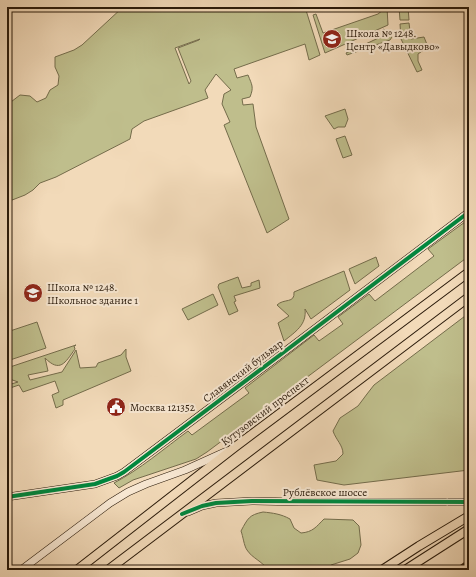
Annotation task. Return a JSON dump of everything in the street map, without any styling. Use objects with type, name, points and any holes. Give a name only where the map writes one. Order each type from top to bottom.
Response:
[{"type":"main road","name":"Кутузовский проспект","points":[[77,570],[235,447],[469,272]]},
{"type":"main road","points":[[108,570],[469,297]]},
{"type":"main road","points":[[382,570],[469,516]]},
{"type":"main road","points":[[405,570],[469,529]]},
{"type":"street","name":"Славянский бульвар","points":[[7,497],[95,484],[117,476],[469,212]]},
{"type":"street","points":[[20,570],[110,503],[128,492],[185,470],[235,447]]},
{"type":"street","name":"Рублёвское шоссе","points":[[182,514],[202,506],[216,503],[252,500],[299,502],[469,502]]},
{"type":"shaded area","points":[[123,7],[305,7],[320,55],[309,60],[305,44],[234,69],[237,78],[248,75],[251,81],[252,88],[250,97],[242,99],[243,105],[253,104],[256,127],[289,219],[267,233],[224,125],[230,122],[222,104],[224,94],[231,90],[216,74],[205,90],[208,98],[144,121],[132,129],[130,139],[56,177],[40,183],[25,195],[7,202],[7,105],[20,95],[30,96],[37,102],[46,98],[50,90],[58,85],[59,76],[55,67],[55,57],[74,50],[82,45]],"holes":[[[200,39],[178,48],[191,81],[189,84],[175,48]]]},
{"type":"shaded area","points":[[382,7],[387,7],[388,25],[325,53],[313,15],[316,14],[323,33],[378,14],[383,10]]},
{"type":"shaded area","points":[[399,7],[408,7],[409,20],[400,20]]},
{"type":"shaded area","points":[[409,23],[411,39],[424,37],[428,47],[418,54],[418,61],[422,70],[417,72],[401,39],[400,24]]},
{"type":"shaded area","points":[[383,29],[392,37],[390,40],[347,55],[346,53],[385,35]]},
{"type":"shaded area","points":[[345,109],[348,119],[345,127],[338,127],[334,129],[325,116]]},
{"type":"shaded area","points":[[345,136],[352,155],[343,158],[336,139]]},
{"type":"shaded area","points":[[469,219],[469,256],[207,452],[196,459],[133,480],[119,488],[114,483],[142,465],[188,431],[192,435],[249,393],[245,388],[314,335],[319,341],[343,324],[338,317],[369,294],[375,301],[434,256],[428,249]]},
{"type":"shaded area","points":[[376,257],[379,266],[355,284],[349,269]]},
{"type":"shaded area","points":[[344,271],[350,290],[311,319],[305,309],[302,324],[284,341],[278,323],[289,316],[277,305],[291,300],[294,296],[294,292]]},
{"type":"shaded area","points":[[238,277],[242,288],[251,286],[251,283],[259,280],[260,288],[234,296],[236,301],[234,302],[238,311],[229,315],[218,287],[219,284]]},
{"type":"shaded area","points":[[213,294],[218,305],[188,320],[182,309]]},
{"type":"shaded area","points":[[469,313],[469,470],[344,485],[317,480],[314,465],[336,461],[343,454],[342,448],[333,431],[340,418],[358,406],[374,385]]},
{"type":"shaded area","points":[[37,322],[46,348],[7,361],[7,332]]},
{"type":"shaded area","points":[[76,345],[74,346],[75,349],[62,364],[55,365],[45,358],[48,371],[28,375],[30,380],[62,372],[76,350],[80,368],[96,367],[98,363],[121,355],[126,349],[126,357],[131,371],[63,400],[63,405],[56,408],[52,395],[59,392],[55,381],[23,392],[19,385],[10,388],[8,385],[18,382],[7,378],[7,368]]},
{"type":"shaded area","points":[[263,512],[277,514],[290,519],[294,528],[301,533],[316,527],[324,519],[353,520],[359,526],[361,545],[358,553],[350,559],[331,565],[326,570],[268,570],[247,550],[241,531],[249,518],[255,514]]},
{"type":"railway","points":[[456,570],[469,561]]},
{"type":"cycle path","points":[[7,497],[95,484],[124,472],[469,212]]},
{"type":"cycle path","points":[[182,514],[202,506],[216,503],[252,501],[469,502]]},
{"type":"place","name":"Школа № 1248. Центр «Давыдково»","points":[[332,39]]},
{"type":"place","name":"Школа № 1248. Школьное здание 1","points":[[33,293]]},
{"type":"place","name":"Москва 121352","points":[[116,407]]}]
